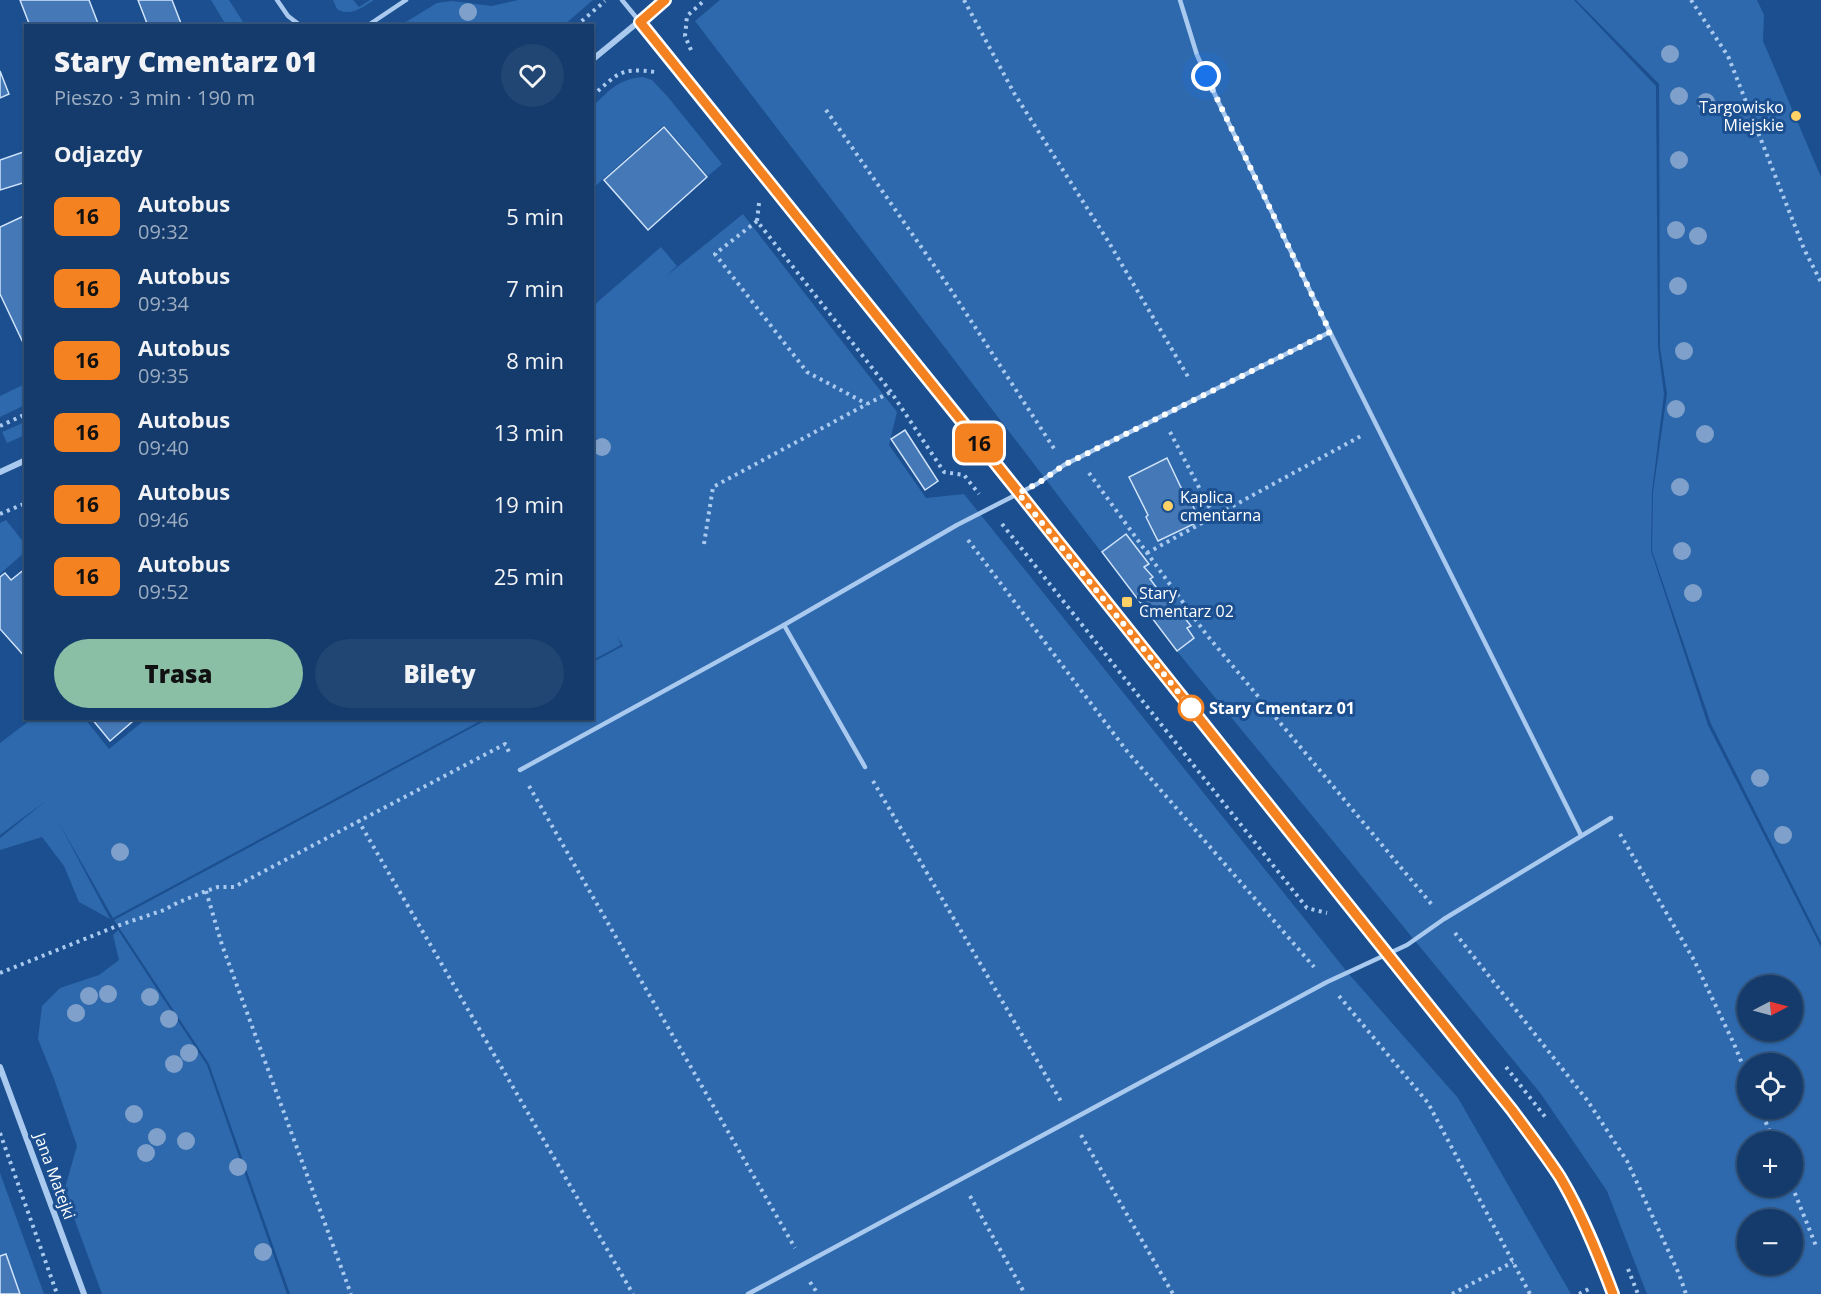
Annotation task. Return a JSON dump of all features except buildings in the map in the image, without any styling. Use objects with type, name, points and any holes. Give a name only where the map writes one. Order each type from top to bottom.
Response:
[{"type":"street","points":[[594,58],[665,0]]},
{"type":"street","points":[[640,22],[1512,1110],[1560,1177],[1588,1232],[1613,1294]]},
{"type":"street","points":[[0,472],[24,461]]},
{"type":"street","name":"Jana Matejki","points":[[0,1067],[84,1294]]},
{"type":"lane","points":[[277,0],[288,16],[298,24]]},
{"type":"lane","points":[[370,24],[406,0]]},
{"type":"lane","points":[[622,0],[640,22]]},
{"type":"lane","points":[[1180,0],[1197,54],[1216,97],[1330,332],[1581,835]]},
{"type":"lane","points":[[519,770],[784,625],[957,525],[1037,484],[1064,465],[1330,332]]},
{"type":"lane","points":[[784,625],[865,767]]},
{"type":"lane","points":[[747,1294],[1327,982],[1407,945],[1611,818]]},
{"type":"path","points":[[578,24],[605,0]]},
{"type":"path","points":[[690,49],[686,36],[687,16],[705,0]]},
{"type":"path","points":[[964,0],[1014,93],[1108,241],[1199,396]]},
{"type":"path","points":[[1691,0],[1728,56],[1804,249],[1821,282]]},
{"type":"path","points":[[594,94],[625,70],[657,72]]},
{"type":"path","points":[[826,110],[949,287],[1064,465]]},
{"type":"path","points":[[759,200],[757,221],[891,392],[944,472],[964,475],[1307,908],[1326,912],[1334,921]]},
{"type":"path","points":[[757,221],[715,254],[807,372],[867,404]]},
{"type":"path","points":[[704,544],[713,487],[891,392]]},
{"type":"path","points":[[0,426],[24,415]]},
{"type":"path","points":[[1162,415],[1214,516]]},
{"type":"path","points":[[1147,553],[1377,427]]},
{"type":"path","points":[[1077,458],[1206,634],[1444,920],[1587,1100],[1627,1161],[1686,1294]]},
{"type":"path","points":[[0,514],[24,504]]},
{"type":"path","points":[[957,525],[1126,750],[1327,982],[1428,1103],[1530,1294]]},
{"type":"path","points":[[0,973],[117,926],[164,910],[206,891],[218,887],[234,887],[505,744],[804,1264],[818,1294]]},
{"type":"path","points":[[865,767],[1173,1294]]},
{"type":"path","points":[[1611,818],[1694,960],[1737,1054]]},
{"type":"path","points":[[358,820],[633,1294]]},
{"type":"path","points":[[206,891],[222,945],[351,1294]]},
{"type":"path","points":[[0,1132],[57,1294]]},
{"type":"path","points":[[960,1180],[1025,1294]]},
{"type":"path","points":[[1796,1197],[1816,1246]]},
{"type":"path","points":[[1452,1294],[1514,1262]]},
{"type":"path","points":[[1579,1294],[1589,1289],[1591,1294]]},
{"type":"shaded area","points":[[211,0],[229,0],[244,24],[225,24]]},
{"type":"shaded area","points":[[333,0],[353,0],[359,7],[374,0],[356,10],[347,12],[337,9]]},
{"type":"shaded area","points":[[518,0],[593,0],[565,24],[463,24],[461,22],[459,24],[403,24],[437,3],[452,1],[492,6]]},
{"type":"shaded area","points":[[720,0],[1574,0],[1656,86],[1658,347],[1664,394],[1652,492],[1651,551],[1708,725],[1821,947],[1821,1294],[1647,1294],[1607,1191],[1541,1094],[1180,655],[695,21]]},
{"type":"shaded area","points":[[1576,0],[1757,0],[1764,15],[1763,41],[1821,177],[1821,942],[1711,724],[1652,551],[1653,492],[1667,394],[1660,347],[1659,84]]},
{"type":"shaded area","points":[[643,77],[652,80],[722,164],[708,176],[664,125],[594,187],[594,105],[610,90],[634,78]]},
{"type":"shaded area","points":[[743,214],[897,412],[889,445],[926,498],[964,494],[1348,973],[1458,1098],[1571,1294],[290,1294],[209,1064],[114,920],[486,720],[594,720],[594,661],[623,646],[617,636],[621,645],[594,659],[594,305],[661,247],[677,266],[665,277]]},
{"type":"shaded area","points":[[24,384],[24,405],[0,417],[0,396]]},
{"type":"shaded area","points":[[24,422],[24,435],[7,443],[2,432]]},
{"type":"shaded area","points":[[6,520],[24,543],[24,553],[0,574],[0,523]]},
{"type":"shaded area","points":[[30,720],[86,720],[109,749],[145,720],[482,720],[113,918],[59,823],[110,919],[79,902],[64,866],[42,837],[0,850],[0,838],[47,800],[0,835],[0,743]]},
{"type":"shaded area","points":[[118,930],[207,1065],[287,1294],[102,1294],[64,1191],[77,1146],[38,1039],[42,1006],[60,988],[99,975],[119,960],[113,935]]},
{"type":"shaded area","points":[[0,1173],[44,1294],[0,1294]]},
{"type":"bus line","name":"16","points":[[665,0],[640,22],[1512,1110],[1560,1177],[1588,1232],[1613,1294]]},
{"type":"place","name":"Targowisko Miejskie","points":[[1796,116]]},
{"type":"place","name":"Kaplica cmentarna","points":[[1168,506]]},
{"type":"place","name":"Stary Cmentarz 02","points":[[1127,602]]},
{"type":"place","name":"Stary Cmentarz 01","points":[[1191,708]]},
{"type":"route","points":[[1191,708],[1018,493],[1037,484],[1064,465],[1330,332],[1206,76]]}]
